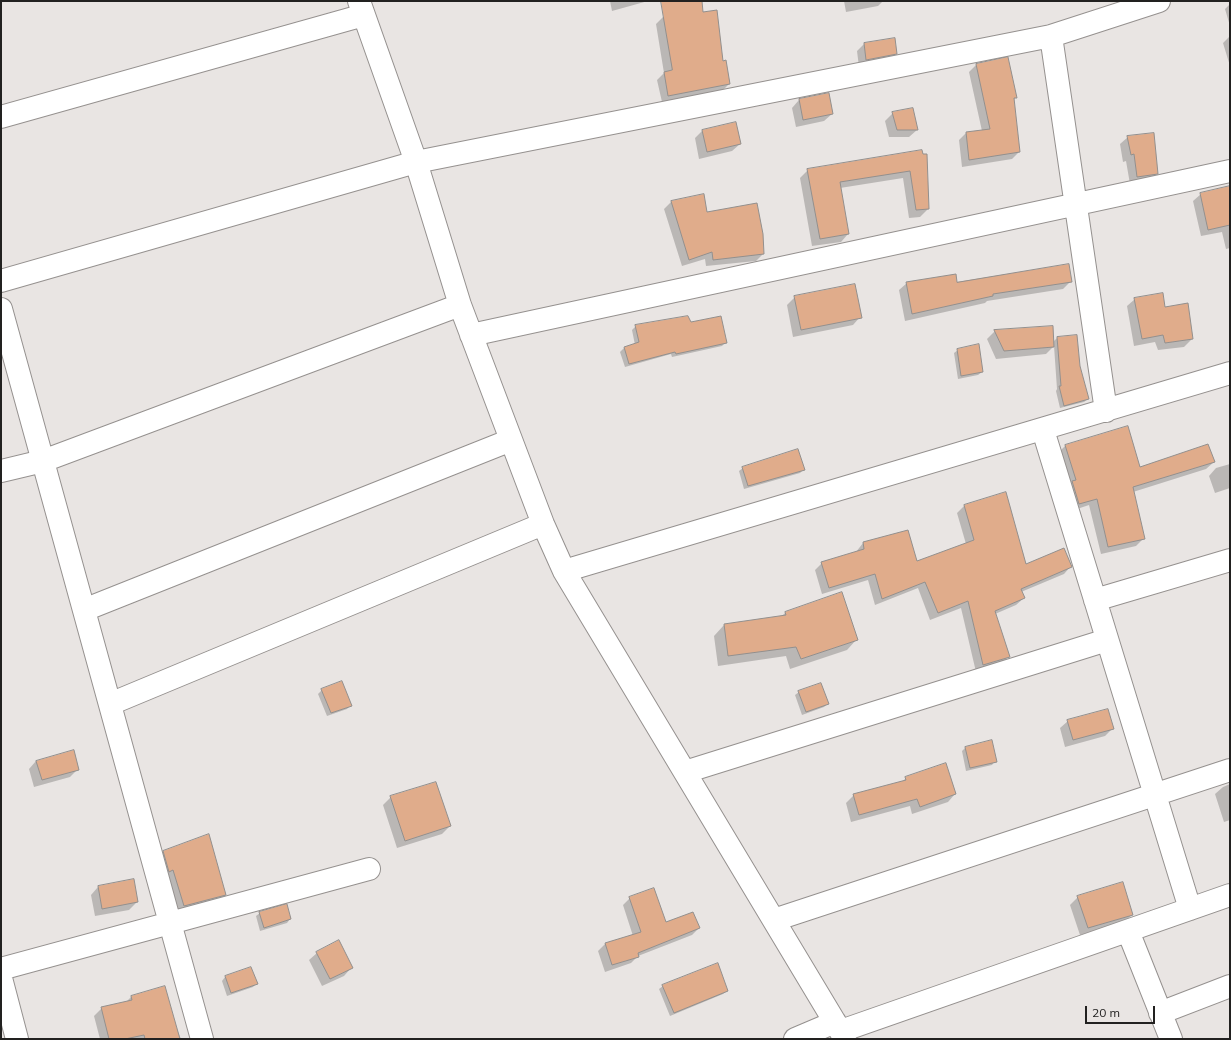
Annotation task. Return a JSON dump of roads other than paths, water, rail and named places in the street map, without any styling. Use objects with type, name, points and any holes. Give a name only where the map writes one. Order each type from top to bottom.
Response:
[{"type":"street","points":[[1,281],[416,162],[1051,36],[1159,1]]},
{"type":"street","points":[[1,117],[362,8],[416,162],[460,305],[543,524],[564,571],[840,1031]]},
{"type":"street","points":[[1051,36],[1106,411]]},
{"type":"street","points":[[471,335],[1230,171]]},
{"type":"street","points":[[1,470],[43,461],[460,305]]},
{"type":"street","points":[[1,309],[202,1039]]},
{"type":"street","points":[[564,571],[1043,430],[1230,373]]},
{"type":"street","points":[[1043,430],[1190,909]]},
{"type":"street","points":[[84,610],[511,440]]},
{"type":"street","points":[[110,704],[543,524]]},
{"type":"street","points":[[1095,600],[1230,560]]},
{"type":"street","points":[[685,772],[1107,640]]},
{"type":"street","points":[[774,920],[1230,770]]},
{"type":"street","points":[[1,969],[369,869]]},
{"type":"street","points":[[795,1039],[840,1031],[1230,895]]},
{"type":"street","points":[[1128,931],[1171,1039]]},
{"type":"street","points":[[1,978],[17,1039]]},
{"type":"street","points":[[1160,1012],[1230,986]]}]
